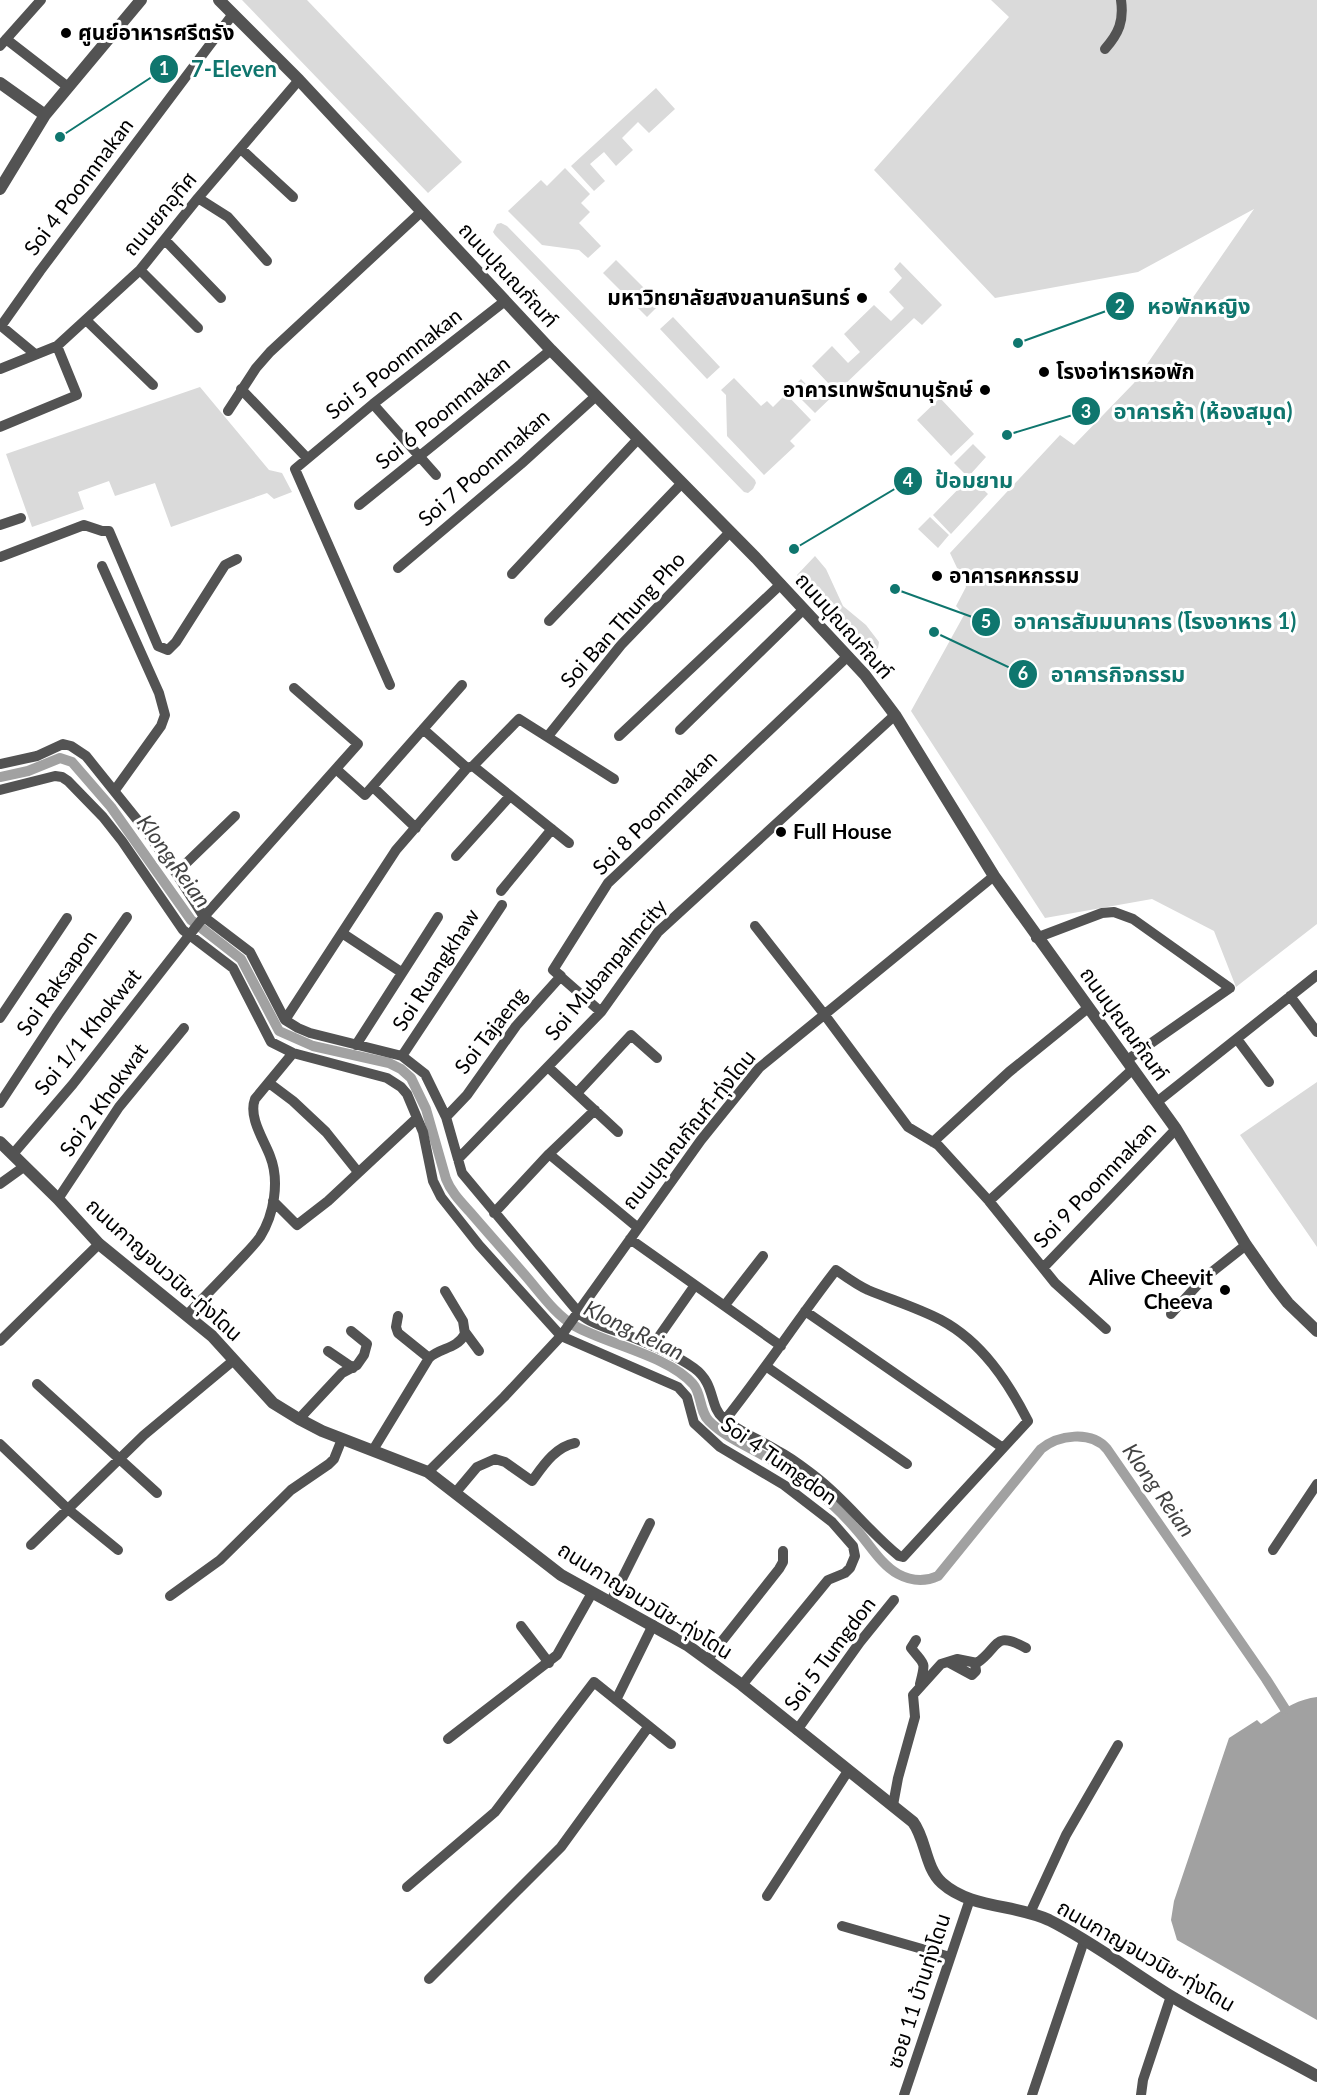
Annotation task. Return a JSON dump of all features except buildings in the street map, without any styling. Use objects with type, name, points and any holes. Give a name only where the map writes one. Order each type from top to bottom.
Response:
[{"type":"street","points":[[41,0],[3,43],[68,87]]},
{"type":"street","points":[[0,189],[45,115],[141,0]]},
{"type":"street","name":"ถนนปุณณกัณฑ์","points":[[219,0],[299,80],[551,350],[781,584],[848,656],[895,715],[994,876],[1036,938],[1176,1129],[1246,1245],[1288,1303],[1317,1331]]},
{"type":"street","points":[[1105,49],[1121,25],[1123,11],[1120,0]]},
{"type":"street","name":"Soi 4 Poonnnakan","points":[[0,326],[233,14]]},
{"type":"street","name":"ถนนยกอุทิศ","points":[[0,369],[57,346],[140,270],[299,80]]},
{"type":"street","points":[[0,84],[45,115]]},
{"type":"street","points":[[241,149],[293,197]]},
{"type":"street","points":[[198,198],[228,217],[267,261]]},
{"type":"street","points":[[228,411],[270,352],[421,212]]},
{"type":"street","points":[[165,240],[221,297]]},
{"type":"street","points":[[140,270],[198,328]]},
{"type":"street","name":"Soi 5 Poonnnakan","points":[[307,458],[506,301]]},
{"type":"street","points":[[87,320],[153,386]]},
{"type":"street","points":[[0,326],[35,354]]},
{"type":"street","points":[[0,427],[77,395],[57,346]]},
{"type":"street","name":"Soi 6 Poonnnakan","points":[[359,506],[551,350]]},
{"type":"street","points":[[242,389],[307,458],[295,469],[390,685]]},
{"type":"street","name":"Soi 7 Poonnnakan","points":[[398,568],[521,464],[596,396]]},
{"type":"street","points":[[373,404],[436,476]]},
{"type":"street","points":[[512,574],[638,439]]},
{"type":"street","points":[[549,621],[682,483]]},
{"type":"street","points":[[0,525],[21,518]]},
{"type":"street","points":[[0,557],[84,525],[109,531],[158,646],[163,649],[169,649],[176,642],[225,565],[237,559]]},
{"type":"street","name":"Soi Ban Thung Pho","points":[[548,736],[621,645],[730,532]]},
{"type":"street","points":[[102,566],[159,693],[165,715],[161,726],[115,790]]},
{"type":"street","points":[[619,736],[781,584]]},
{"type":"street","points":[[680,729],[804,609]]},
{"type":"street","name":"Soi 8 Poonnnakan","points":[[557,973],[608,884],[848,656]]},
{"type":"street","points":[[336,769],[365,795],[462,685]]},
{"type":"street","name":"Soi 1/1 Khokwat","points":[[13,1154],[73,1084],[203,918],[358,744],[294,688]]},
{"type":"street","name":"Soi Mubanpalmcity","points":[[458,1159],[601,1012],[658,932],[895,715]]},
{"type":"street","points":[[285,1020],[396,850],[470,767],[519,719],[614,779]]},
{"type":"street","points":[[423,729],[569,843]]},
{"type":"street","points":[[0,764],[36,756],[63,744],[71,746],[86,756],[115,790],[176,873],[203,918],[250,952],[285,1020],[304,1031],[402,1056],[429,1078],[446,1117],[462,1173],[578,1314],[590,1322],[653,1345],[679,1358],[700,1373],[708,1383],[717,1410],[725,1420],[783,1454],[819,1479],[900,1557],[903,1557],[1028,1421],[992,1363],[943,1321],[866,1289],[836,1270],[767,1367],[725,1420]]},
{"type":"street","points":[[0,790],[55,776],[68,781],[103,817],[122,841],[179,925],[233,968],[271,1042],[293,1053],[393,1081],[405,1091],[417,1118],[433,1181],[441,1197],[479,1245],[563,1334]]},
{"type":"street","points":[[373,787],[416,828]]},
{"type":"street","points":[[456,856],[510,796]]},
{"type":"street","points":[[176,873],[235,816]]},
{"type":"street","name":"Soi Ruangkhaw","points":[[501,891],[552,829]]},
{"type":"street","name":"ถนนปุณณกัณฑ์-ทุ่งโดน","points":[[428,1472],[504,1397],[563,1334],[637,1227],[759,1068],[994,876]]},
{"type":"street","name":"Soi Ruangkhaw","points":[[402,1056],[502,905]]},
{"type":"street","points":[[989,1201],[1130,1064],[1230,988],[1133,920],[1114,912],[1102,914],[1036,938]]},
{"type":"street","name":"Soi Raksapon","points":[[0,1103],[127,917]]},
{"type":"street","points":[[356,1045],[438,917]]},
{"type":"street","points":[[0,1018],[67,918]]},
{"type":"street","points":[[755,926],[908,1127],[938,1145],[989,1201],[1055,1283],[1106,1329]]},
{"type":"street","points":[[342,933],[401,972]]},
{"type":"street","points":[[557,973],[601,1012]]},
{"type":"street","name":"Soi Tajaeng","points":[[446,1117],[467,1095],[557,973]]},
{"type":"street","points":[[1157,1102],[1317,975]]},
{"type":"street","points":[[1290,996],[1317,1032]]},
{"type":"street","points":[[933,1142],[1009,1072],[1088,1008]]},
{"type":"street","name":"Soi 2 Khokwat","points":[[58,1198],[119,1107],[184,1028]]},
{"type":"street","points":[[576,1093],[631,1035],[657,1058]]},
{"type":"street","points":[[1237,1039],[1269,1082]]},
{"type":"street","points":[[187,1316],[260,1237],[273,1201],[273,1165],[253,1112],[255,1099],[293,1053]]},
{"type":"street","points":[[548,1066],[618,1132]]},
{"type":"street","points":[[268,1083],[293,1101],[326,1132],[358,1172]]},
{"type":"street","points":[[494,1213],[549,1154],[595,1110]]},
{"type":"street","points":[[273,1201],[297,1225],[328,1200],[417,1118]]},
{"type":"street","name":"Soi 9 Poonnnakan","points":[[1042,1268],[1176,1129]]},
{"type":"street","name":"ถนนกาญจนวนิช-ทุ่งโดน","points":[[0,1142],[58,1198],[99,1244],[212,1336],[266,1396],[299,1419],[342,1439],[428,1472],[551,1568],[687,1645],[742,1685],[893,1805],[916,1827],[934,1872],[940,1881],[970,1899],[1030,1912],[1059,1926],[1171,1996],[1317,2076]]},
{"type":"street","points":[[549,1154],[637,1227]]},
{"type":"street","points":[[0,1184],[26,1166]]},
{"type":"street","points":[[630,1239],[781,1346]]},
{"type":"street","points":[[0,1341],[99,1244]]},
{"type":"street","points":[[1170,1314],[1203,1279],[1246,1245]]},
{"type":"street","points":[[725,1305],[763,1256]]},
{"type":"street","points":[[653,1345],[695,1285]]},
{"type":"street","points":[[445,1291],[463,1321],[465,1332],[479,1351]]},
{"type":"street","points":[[805,1311],[1003,1448]]},
{"type":"street","points":[[398,1316],[396,1327],[398,1333],[429,1358]]},
{"type":"street","points":[[299,1419],[342,1373],[353,1368],[364,1355],[367,1344],[351,1331]]},
{"type":"street","points":[[373,1450],[429,1358],[461,1341],[465,1332]]},
{"type":"street","name":"Soi 4 Tumgdon","points":[[563,1334],[678,1387],[687,1397],[694,1423],[720,1447],[784,1485],[827,1518],[853,1546],[854,1560],[850,1568],[845,1573],[828,1580],[742,1685]]},
{"type":"street","points":[[328,1351],[353,1368]]},
{"type":"street","points":[[31,1545],[119,1460],[234,1360]]},
{"type":"street","points":[[767,1367],[907,1464]]},
{"type":"street","points":[[37,1383],[157,1493]]},
{"type":"street","points":[[170,1596],[220,1560],[291,1490],[329,1464],[334,1459],[342,1439]]},
{"type":"street","points":[[456,1492],[477,1467],[495,1459],[505,1462],[532,1481],[551,1456],[565,1446],[575,1443]]},
{"type":"street","points":[[0,1444],[69,1510],[118,1550]]},
{"type":"street","points":[[1273,1550],[1317,1484]]},
{"type":"street","points":[[610,1603],[650,1523]]},
{"type":"street","points":[[707,1660],[783,1562],[783,1551]]},
{"type":"street","points":[[448,1739],[549,1663],[563,1646],[592,1593]]},
{"type":"street","name":"Soi 5 Tumgdon","points":[[797,1730],[860,1642],[894,1600]]},
{"type":"street","points":[[616,1700],[653,1625]]},
{"type":"street","points":[[522,1626],[549,1663]]},
{"type":"street","points":[[916,1640],[911,1648],[923,1660],[924,1665],[920,1687]]},
{"type":"street","points":[[893,1805],[915,1717],[913,1695],[937,1666],[957,1659],[975,1664],[980,1662],[996,1643],[1003,1640],[1014,1641],[1026,1648]]},
{"type":"street","points":[[407,1887],[495,1812],[594,1682],[671,1744]]},
{"type":"street","points":[[429,1979],[561,1847],[649,1726]]},
{"type":"street","points":[[1030,1912],[1066,1835],[1118,1745]]},
{"type":"street","points":[[766,1896],[848,1771]]},
{"type":"street","name":"ซอย 11 บ้านทุ่งโดน","points":[[904,2095],[970,1899]]},
{"type":"street","points":[[842,1926],[950,1957]]},
{"type":"street","points":[[1032,2095],[1084,1941]]},
{"type":"street","points":[[1141,2095],[1143,2080],[1171,1996]]},
{"type":"shaded area","points":[[242,0],[307,0],[462,162],[428,193]]},
{"type":"shaded area","points":[[991,0],[1317,0],[1317,924],[1236,987],[1214,931],[1152,899],[1045,918],[911,711],[964,615],[956,606],[966,587],[950,553],[1060,435],[1074,445],[1134,383],[1254,209],[1138,272],[995,298],[874,170],[1009,17]]},
{"type":"shaded area","points":[[656,88],[675,109],[649,133],[638,122],[622,138],[633,150],[616,166],[604,152],[590,164],[605,181],[594,191],[571,166]]},
{"type":"shaded area","points":[[565,168],[590,194],[581,203],[590,212],[579,223],[601,246],[588,258],[579,250],[542,245],[508,211],[541,180],[547,186]]},
{"type":"shaded area","points":[[497,224],[507,226],[755,480],[753,489],[748,493],[744,492],[495,235],[493,232]]},
{"type":"shaded area","points":[[616,260],[660,304],[647,317],[603,273]]},
{"type":"shaded area","points":[[900,262],[942,305],[922,325],[914,318],[815,413],[791,389],[801,379],[817,396],[829,384],[812,366],[832,346],[848,363],[860,352],[844,334],[874,305],[891,321],[904,308],[889,292],[902,278],[894,269]]},
{"type":"shaded area","points":[[673,317],[720,367],[707,379],[660,329]]},
{"type":"shaded area","points":[[734,378],[761,406],[767,401],[773,407],[786,394],[811,420],[790,441],[795,446],[764,475],[727,436],[726,395],[721,390]]},
{"type":"shaded area","points":[[200,387],[269,470],[282,473],[292,492],[274,499],[267,493],[171,527],[155,483],[115,496],[109,481],[78,492],[84,509],[32,527],[6,454]]},
{"type":"shaded area","points":[[940,398],[974,434],[951,456],[917,420]]},
{"type":"shaded area","points":[[973,444],[986,457],[968,477],[954,463]]},
{"type":"shaded area","points":[[970,477],[988,494],[951,534],[933,515]]},
{"type":"shaded area","points":[[930,517],[949,535],[938,548],[918,529]]},
{"type":"shaded area","points":[[815,556],[826,569],[843,606],[866,625],[879,642],[878,648],[868,655],[797,575]]},
{"type":"shaded area","points":[[1317,1082],[1317,1247],[1240,1135]]},
{"type":"shaded area","points":[[1317,1697],[1317,2020],[1177,1940],[1171,1920],[1174,1901],[1229,1738],[1257,1720],[1261,1724],[1295,1704]]},
{"type":"waterway","name":"Klong Reian","points":[[0,777],[28,771],[60,758],[72,762],[111,807],[191,920],[241,959],[279,1031],[313,1046],[389,1063],[401,1069],[411,1078],[426,1109],[446,1179],[451,1188],[554,1309],[588,1333],[654,1358],[682,1374],[696,1388],[706,1417],[715,1427],[778,1464],[814,1489],[846,1518],[892,1570],[913,1579],[923,1580],[938,1576],[1041,1449],[1056,1440],[1065,1438],[1092,1439],[1107,1449],[1285,1709]]},
{"type":"place","name":"ศูนย์อาหารศรีตรัง","points":[[66,33]]},
{"type":"place","name":"7-Eleven","points":[[60,137]]},
{"type":"place","name":"มหาวิทยาลัยสงขลานครินทร์","points":[[862,298]]},
{"type":"place","name":"หอพักหญิง","points":[[1018,343]]},
{"type":"place","name":"โรงอา่หารหอพัก","points":[[1044,372]]},
{"type":"place","name":"อาคารเทพรัตนานุรักษ์","points":[[985,390]]},
{"type":"place","name":"อาคารห้า (ห้องสมุด)","points":[[1007,435]]},
{"type":"place","name":"ป้อมยาม","points":[[794,549]]},
{"type":"place","name":"อาคารคหกรรม","points":[[937,576]]},
{"type":"place","name":"อาคารสัมมนาคาร (โรงอาหาร 1)","points":[[895,589]]},
{"type":"place","name":"อาคารกิจกรรม","points":[[934,632]]},
{"type":"place","name":"Full House","points":[[781,832]]},
{"type":"place","name":"Alive Cheevit Cheeva","points":[[1225,1290]]}]
